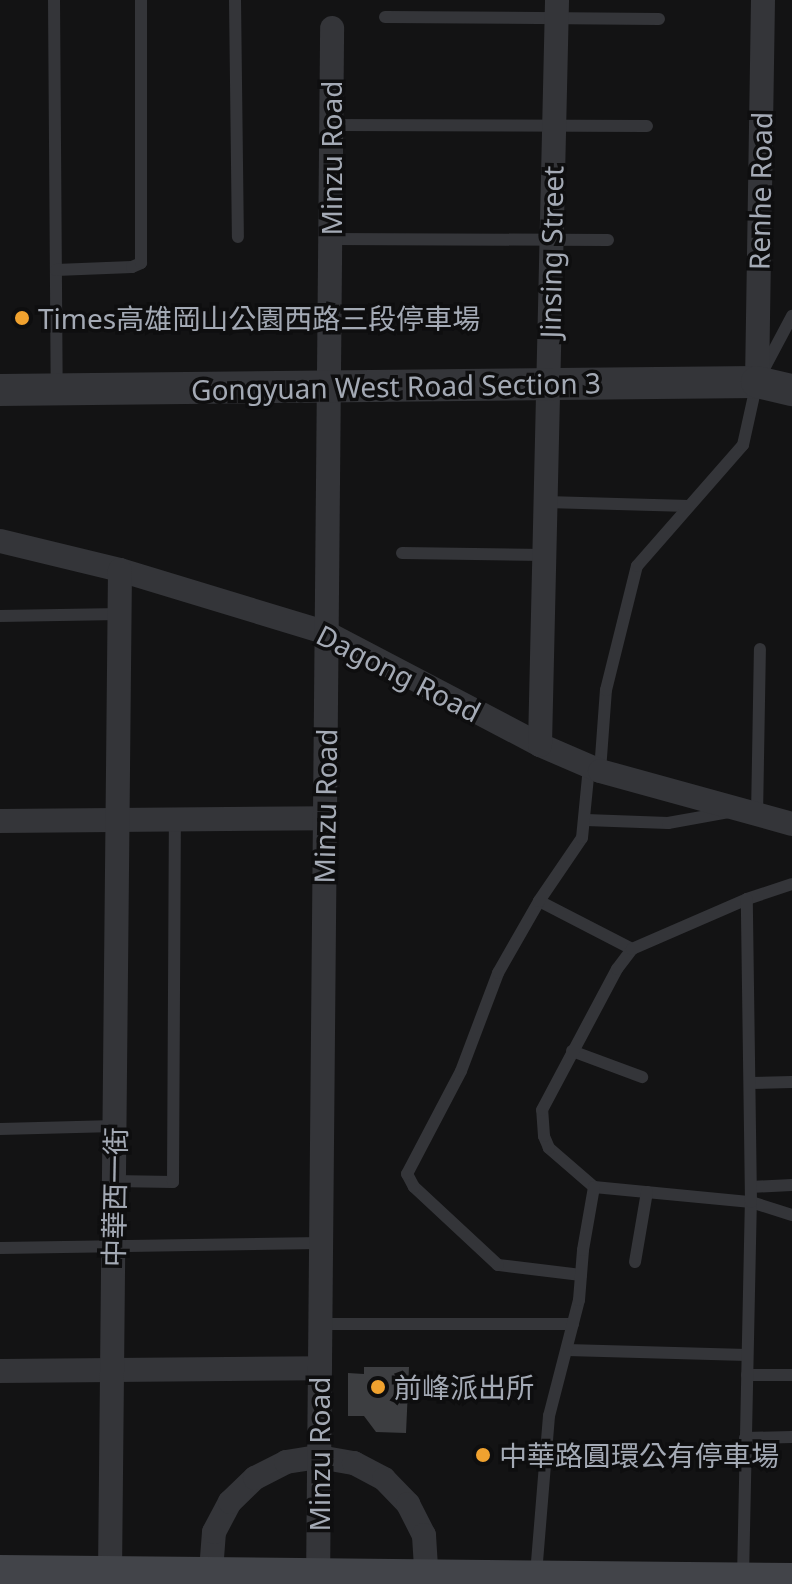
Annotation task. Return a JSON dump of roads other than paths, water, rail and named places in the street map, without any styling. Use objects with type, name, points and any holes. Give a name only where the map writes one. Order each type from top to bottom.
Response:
[{"type":"main road","points":[[0,1573],[110,1574],[209,1580],[792,1581]]},
{"type":"street","name":"Renhe Road","points":[[757,382],[763,0]]},
{"type":"street","name":"Jinsing Street","points":[[540,745],[556,9]]},
{"type":"street","name":"Minzu Road","points":[[318,1580],[332,28]]},
{"type":"street","name":"Gongyuan West Road Section 3","points":[[0,390],[757,382],[792,390]]},
{"type":"street","name":"Dagong Road","points":[[0,541],[120,570],[327,633],[540,745],[594,768],[792,824]]},
{"type":"street","name":"中華西一街","points":[[110,1574],[120,570]]},
{"type":"street","points":[[0,821],[325,818]]},
{"type":"street","points":[[0,1371],[320,1368]]},
{"type":"street","points":[[209,1580],[214,1532],[230,1502],[255,1478],[275,1467],[319,1457],[364,1468],[384,1479],[408,1504],[424,1535],[428,1581]]},
{"type":"lane","points":[[54,0],[57,390]]},
{"type":"lane","points":[[56,270],[132,267],[141,263],[141,0]]},
{"type":"lane","points":[[235,0],[238,237]]},
{"type":"lane","points":[[385,17],[556,9],[659,19]]},
{"type":"lane","points":[[331,125],[647,126]]},
{"type":"lane","points":[[330,239],[608,240]]},
{"type":"lane","points":[[581,1275],[498,1265],[414,1187],[407,1174],[461,1071],[498,973],[539,901],[582,838],[606,690],[637,566],[743,445],[757,382],[792,316]]},
{"type":"lane","points":[[546,502],[689,506]]},
{"type":"lane","points":[[402,553],[544,555]]},
{"type":"lane","points":[[0,616],[120,614]]},
{"type":"lane","points":[[586,820],[668,823],[748,813],[760,649]]},
{"type":"lane","points":[[114,1181],[173,1182],[175,819]]},
{"type":"lane","points":[[792,884],[747,899],[632,949],[572,1051],[542,1110],[544,1136],[549,1148],[594,1187],[751,1202],[792,1215]]},
{"type":"lane","points":[[747,899],[751,1202],[745,1438],[749,1582]]},
{"type":"lane","points":[[539,901],[632,949]]},
{"type":"lane","points":[[572,1051],[607,1067],[642,1077]]},
{"type":"lane","points":[[750,1083],[792,1082]]},
{"type":"lane","points":[[0,1129],[115,1126]]},
{"type":"lane","points":[[751,1187],[792,1185]]},
{"type":"lane","points":[[536,1579],[549,1416],[573,1324],[594,1187]]},
{"type":"lane","points":[[635,1262],[647,1192]]},
{"type":"lane","points":[[0,1248],[114,1249],[321,1243]]},
{"type":"lane","points":[[320,1324],[573,1324]]},
{"type":"lane","points":[[567,1350],[747,1355]]},
{"type":"lane","points":[[747,1375],[792,1375]]},
{"type":"lane","points":[[745,1438],[792,1437]]},
{"type":"place","name":"Times高雄岡山公園西路三段停車場","points":[[22,318]]},
{"type":"place","name":"前峰派出所","points":[[378,1387]]},
{"type":"place","name":"中華路圓環公有停車場","points":[[483,1455]]}]
